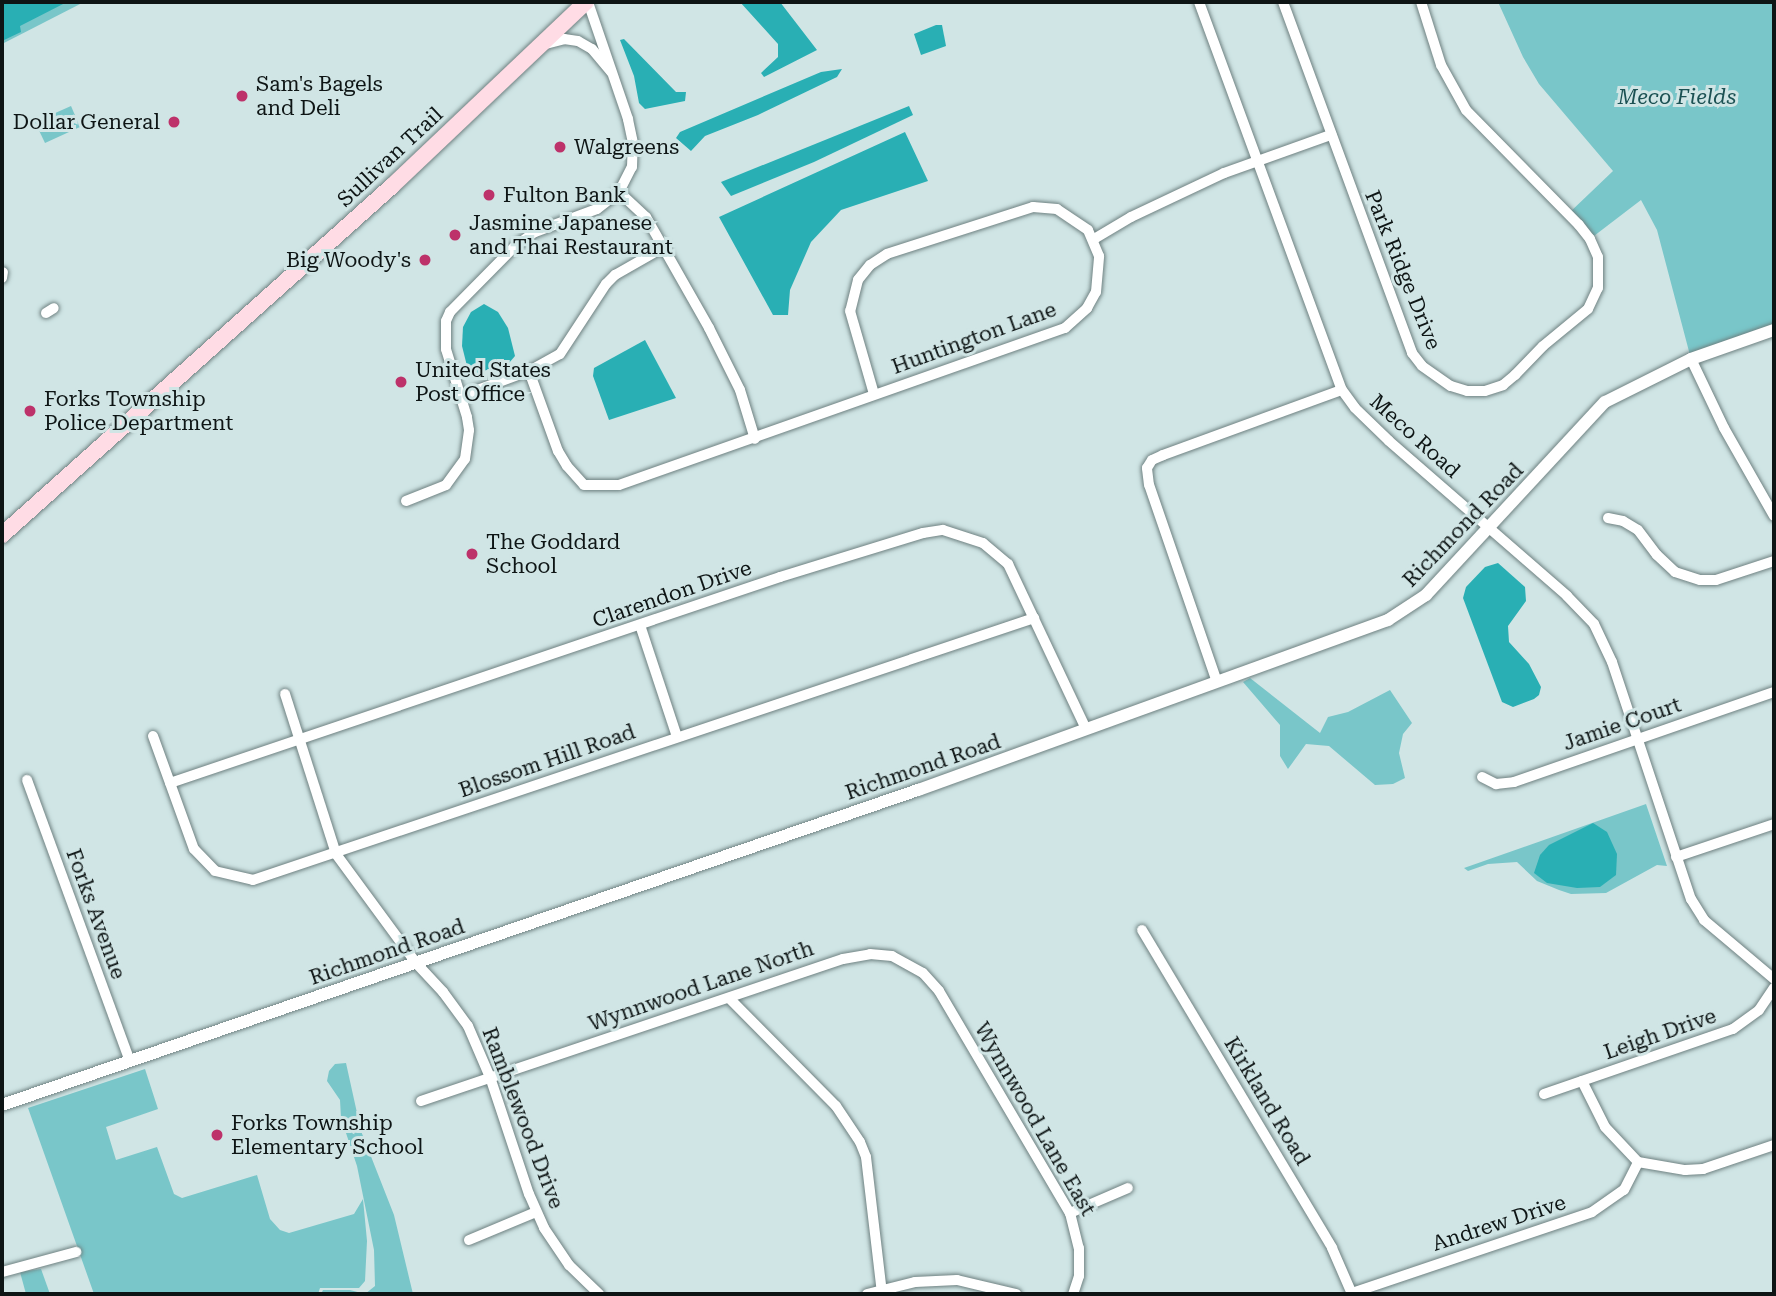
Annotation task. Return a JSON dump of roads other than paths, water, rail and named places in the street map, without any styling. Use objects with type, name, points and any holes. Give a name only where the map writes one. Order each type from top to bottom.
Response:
[{"type":"main road","name":"Sullivan Trail","points":[[2,535],[391,186],[587,2]]},
{"type":"street","points":[[406,501],[446,485],[465,459],[469,430],[446,349],[446,321],[450,312],[514,247],[535,232],[597,209],[619,192],[632,167],[633,143],[615,76],[587,2]]},
{"type":"street","name":"Meco Road","points":[[1199,2],[1342,390],[1355,408],[1389,441],[1567,596],[1594,624],[1612,662],[1691,899],[1704,920],[1774,979]]},
{"type":"street","name":"Park Ridge Drive","points":[[1283,2],[1412,353],[1422,366],[1451,386],[1467,391],[1485,391],[1503,384],[1595,299],[1601,274],[1598,257],[1590,239],[1466,110],[1441,65],[1421,2]]},
{"type":"street","points":[[540,45],[564,39],[578,41],[592,49],[615,76]]},
{"type":"street","points":[[1094,239],[1181,192],[1331,135]]},
{"type":"street","points":[[619,192],[646,217],[664,247],[732,373],[755,439]]},
{"type":"street","name":"Huntington Lane","points":[[529,371],[558,451],[584,485],[630,482],[1065,328],[1074,322],[1096,292],[1099,256],[1094,239],[1069,214],[1056,209],[1033,207],[887,254],[870,265],[858,280],[850,311],[874,394]]},
{"type":"street","points":[[461,396],[529,371],[560,354],[615,275],[664,247]]},
{"type":"street","name":"Richmond Road","points":[[2,1105],[1086,729],[1401,613],[1426,595],[1605,402],[1691,359],[1774,330]]},
{"type":"street","points":[[1691,359],[1711,403],[1774,516]]},
{"type":"street","points":[[1149,464],[1163,455],[1342,390]]},
{"type":"street","points":[[1137,460],[1149,464]]},
{"type":"street","points":[[1149,464],[1149,485],[1217,682]]},
{"type":"street","points":[[1608,518],[1623,520],[1638,530],[1657,555],[1675,572],[1700,580],[1716,580],[1774,561]]},
{"type":"street","name":"Clarendon Drive","points":[[170,783],[791,574],[923,533],[943,530],[971,537],[995,551],[1008,564],[1086,729]]},
{"type":"street","name":"Blossom Hill Road","points":[[153,736],[194,849],[215,871],[253,880],[1034,618]]},
{"type":"street","points":[[640,625],[677,737]]},
{"type":"street","name":"Jamie Court","points":[[1482,777],[1496,784],[1514,782],[1774,692]]},
{"type":"street","name":"Ramblewood Drive","points":[[285,694],[336,854],[416,963],[443,992],[468,1026],[490,1077],[536,1212],[569,1265],[599,1294]]},
{"type":"street","name":"Forks Avenue","points":[[27,780],[130,1061]]},
{"type":"street","points":[[1676,857],[1774,824]]},
{"type":"street","name":"Kirkland Road","points":[[1142,930],[1332,1248],[1352,1294]]},
{"type":"street","name":"Wynnwood Lane North","points":[[421,1101],[857,955],[892,956],[923,973]]},
{"type":"street","name":"Wynnwood Lane East","points":[[923,973],[943,998],[1070,1213],[1079,1248],[1079,1276],[1073,1294]]},
{"type":"street","name":"Leigh Drive","points":[[1544,1094],[1733,1029],[1759,1010],[1774,988]]},
{"type":"street","points":[[729,998],[836,1106],[860,1142],[866,1157],[882,1292]]},
{"type":"street","points":[[1582,1081],[1605,1128],[1638,1162],[1685,1170],[1703,1169],[1774,1145]]},
{"type":"street","name":"Andrew Drive","points":[[1352,1294],[1592,1212],[1605,1206],[1625,1190],[1638,1162]]},
{"type":"street","points":[[1070,1213],[1128,1188]]},
{"type":"street","points":[[469,1240],[536,1212]]},
{"type":"street","points":[[2,1272],[76,1252]]},
{"type":"street","points":[[867,1294],[915,1282],[957,1280],[1016,1294]]},
{"type":"place","name":"Sam's Bagels and Deli","points":[[242,96]]},
{"type":"place","name":"Dollar General","points":[[174,122]]},
{"type":"place","name":"Walgreens","points":[[560,147]]},
{"type":"place","name":"Fulton Bank","points":[[489,195]]},
{"type":"place","name":"Jasmine Japanese and Thai Restaurant","points":[[455,235]]},
{"type":"place","name":"Big Woody's","points":[[425,260]]},
{"type":"place","name":"United States Post Office","points":[[401,382]]},
{"type":"place","name":"Forks Township Police Department","points":[[30,411]]},
{"type":"place","name":"The Goddard School","points":[[472,554]]},
{"type":"place","name":"Forks Township Elementary School","points":[[217,1135]]},
{"type":"park label","name":"Meco Fields","points":[[1677,97]]}]
